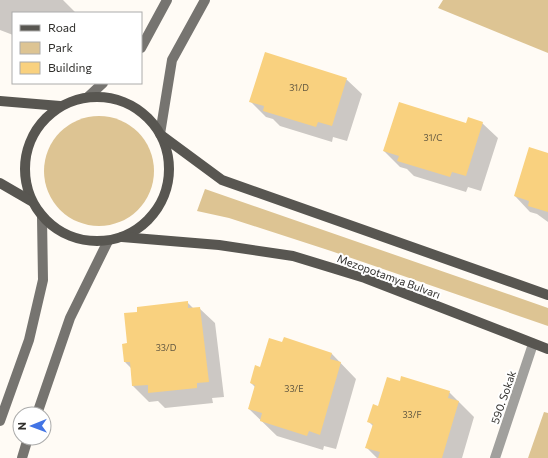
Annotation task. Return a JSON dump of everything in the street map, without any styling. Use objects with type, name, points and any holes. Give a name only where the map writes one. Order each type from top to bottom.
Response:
[{"type":"main road","points":[[142,46],[167,0]]},
{"type":"main road","points":[[205,0],[172,60],[160,134],[166,148],[169,162],[169,179],[164,195],[156,210],[146,222],[135,231],[108,241],[86,241],[65,235],[42,217],[31,200],[24,175],[24,161],[27,148],[40,124],[60,106],[73,100],[88,96],[103,96],[130,104],[142,112],[160,134],[222,180],[548,295]]},
{"type":"main road","points":[[88,96],[102,84]]},
{"type":"main road","points":[[0,101],[60,106]]},
{"type":"main road","points":[[0,183],[31,200]]},
{"type":"main road","points":[[0,421],[29,340],[43,280],[42,217]]},
{"type":"main road","name":"Mezopotamya Bulvarı","points":[[122,237],[219,245],[292,256],[365,278],[548,349]]},
{"type":"main road","points":[[40,406],[70,318],[108,241]]},
{"type":"main road","points":[[22,458],[26,446]]},
{"type":"street","name":"590. Sokak","points":[[495,458],[533,344]]},
{"type":"green space","points":[[443,0],[548,0],[548,53],[438,8]]},
{"type":"green space","points":[[99,116],[120,120],[130,125],[138,132],[145,140],[150,150],[154,171],[150,192],[145,202],[138,210],[130,217],[120,222],[99,226],[78,222],[68,217],[60,210],[53,202],[48,192],[44,171],[48,150],[53,140],[60,132],[68,125],[78,120]]},
{"type":"green space","points":[[205,189],[548,308],[548,326],[331,251],[229,218],[197,211]]},
{"type":"green space","points":[[544,412],[548,413],[548,458],[528,458]]},
{"type":"building","points":[[265,52],[347,78],[332,126],[318,122],[316,127],[263,111],[264,106],[249,102]]},
{"type":"building","points":[[399,102],[466,123],[468,117],[483,122],[466,176],[452,172],[450,177],[397,161],[399,156],[383,151]]},
{"type":"building","points":[[529,147],[548,153],[548,212],[528,206],[529,201],[514,196]]},
{"type":"building","points":[[188,301],[188,308],[200,307],[209,382],[197,383],[197,388],[148,393],[148,385],[132,386],[130,362],[124,362],[122,344],[127,343],[124,313],[137,312],[137,307]]},
{"type":"building","points":[[284,337],[332,353],[330,359],[341,362],[320,435],[309,431],[307,436],[260,421],[262,413],[248,409],[255,385],[250,383],[255,365],[260,367],[269,338],[282,342]]},
{"type":"building","points":[[401,376],[450,391],[448,398],[459,401],[442,458],[378,458],[380,452],[365,448],[373,424],[367,422],[373,404],[378,406],[387,377],[400,381]]}]
